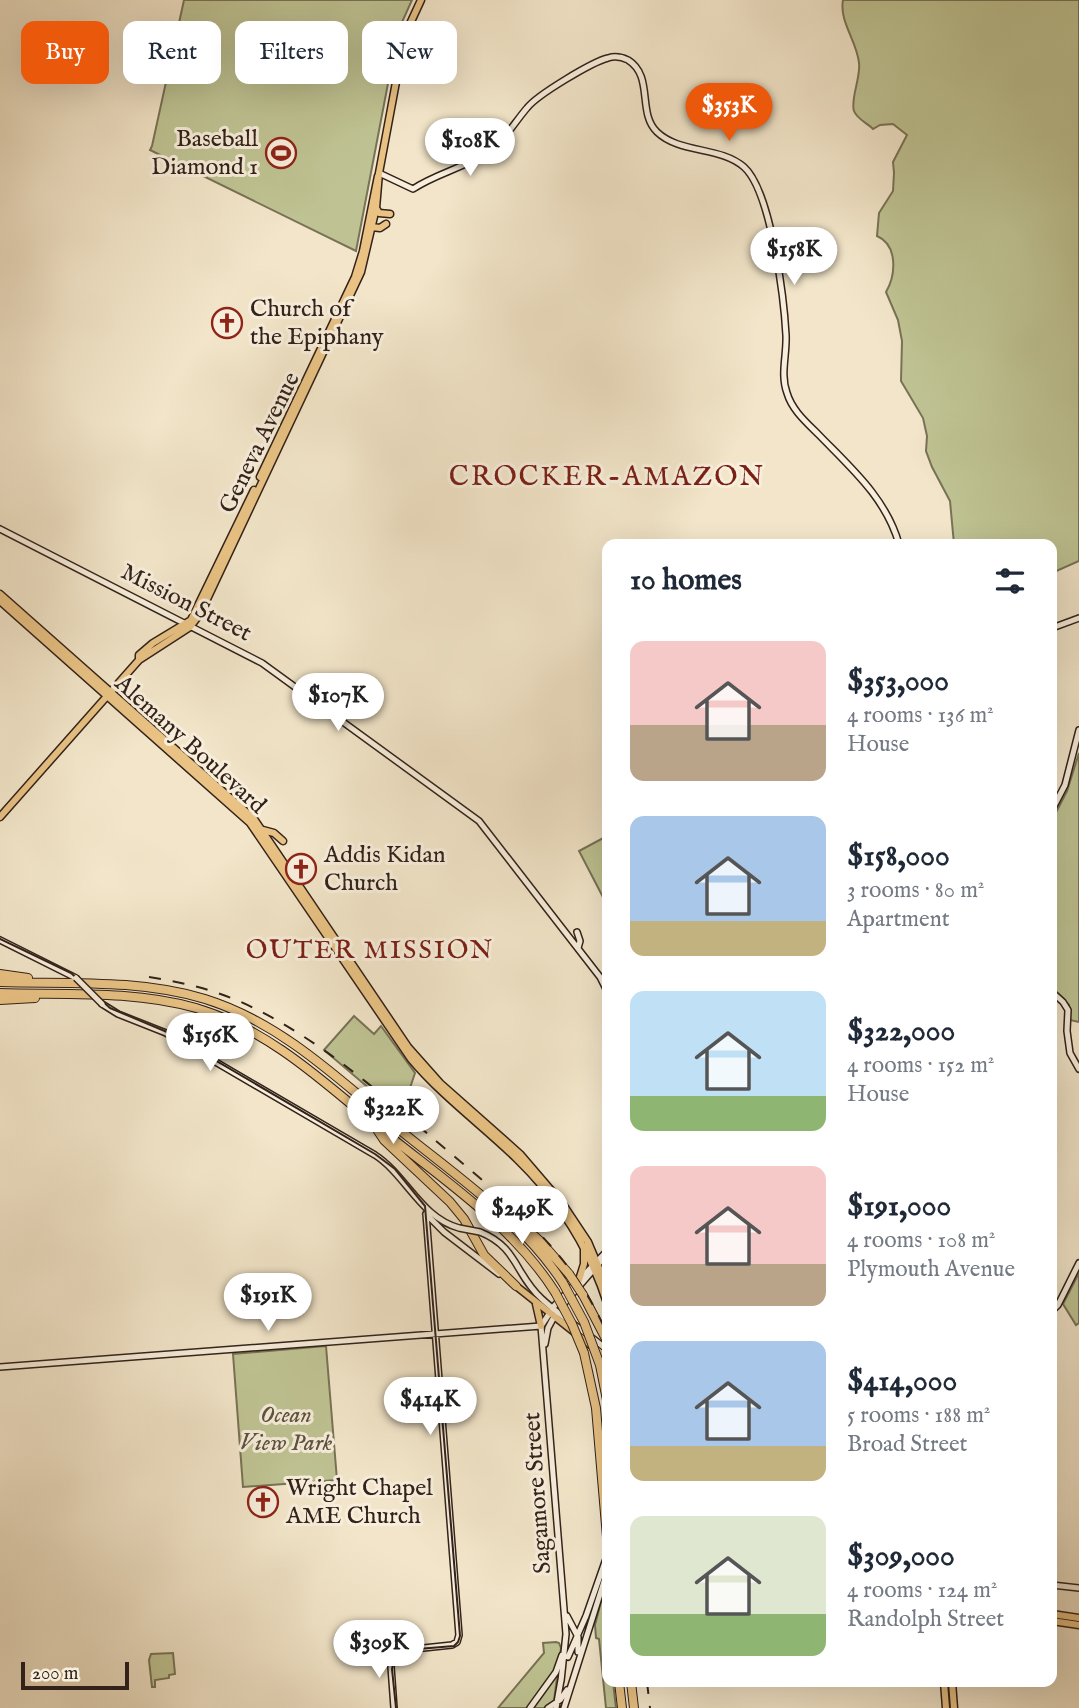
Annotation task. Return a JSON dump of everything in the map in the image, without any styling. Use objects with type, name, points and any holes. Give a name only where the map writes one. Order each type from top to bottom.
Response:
[{"type":"highway","points":[[0,974],[172,991],[217,1003],[246,1016],[294,1045],[521,1230],[563,1283],[587,1329],[602,1375]]},
{"type":"highway","points":[[0,982],[73,981]]},
{"type":"highway","points":[[0,993],[156,999],[195,1008],[232,1021],[281,1049],[503,1229],[531,1258],[555,1292],[584,1353],[597,1416],[602,1473]]},
{"type":"highway","points":[[0,1000],[69,995]]},
{"type":"highway","points":[[372,1122],[384,1140],[455,1207],[484,1255],[516,1286]]},
{"type":"highway","points":[[467,1184],[522,1223],[547,1248],[583,1295],[602,1331]]},
{"type":"highway","points":[[620,1687],[622,1708]]},
{"type":"highway","points":[[632,1687],[634,1708]]},
{"type":"main road","name":"Geneva Avenue","points":[[0,817],[139,660],[188,625],[200,613],[356,286],[365,261],[376,208],[379,173],[404,43],[421,0]]},
{"type":"main road","points":[[379,173],[413,188],[465,166],[488,152],[508,134],[531,103],[587,67],[608,58],[620,57],[630,62],[642,79],[647,113],[659,134],[673,142],[725,156],[742,165],[752,177],[768,220],[777,258],[786,335],[783,370],[787,394],[799,414],[880,501],[897,539]]},
{"type":"main road","name":"Geneva Avenue","points":[[188,625],[355,276],[363,251],[375,182],[379,173]]},
{"type":"main road","points":[[376,208],[379,214],[390,214]]},
{"type":"main road","points":[[372,227],[380,228],[386,224]]},
{"type":"main road","name":"Mission Street","points":[[0,529],[262,663],[479,821],[602,981]]},
{"type":"main road","name":"Alemany Boulevard","points":[[0,594],[250,823],[411,1059],[439,1089],[535,1178],[566,1217],[583,1244],[596,1266],[602,1286]]},
{"type":"main road","name":"Alemany Boulevard","points":[[0,601],[237,803],[263,830],[408,1047],[440,1083],[520,1154],[546,1182],[570,1214],[602,1277]]},
{"type":"main road","points":[[1057,626],[1079,618]]},
{"type":"main road","points":[[1057,800],[1065,785],[1079,730]]},
{"type":"main road","points":[[263,830],[282,841]]},
{"type":"main road","points":[[576,932],[580,941],[578,948]]},
{"type":"main road","points":[[0,940],[73,981],[118,1014],[161,1030],[371,1152],[395,1169],[422,1204],[440,1220]]},
{"type":"main road","points":[[1057,997],[1068,1010],[1070,1053],[1079,1069]]},
{"type":"main road","points":[[394,1708],[391,1667],[393,1658],[414,1649],[452,1645],[457,1642],[458,1628],[426,1214],[422,1204]]},
{"type":"main road","points":[[426,1214],[459,1228],[480,1232],[495,1240],[515,1260],[528,1284],[553,1313],[602,1354]]},
{"type":"main road","points":[[426,1214],[535,1303],[602,1347]]},
{"type":"main road","points":[[570,1214],[580,1219]]},
{"type":"main road","points":[[427,1237],[430,1227],[440,1228]]},
{"type":"main road","points":[[579,1280],[584,1264],[583,1244]]},
{"type":"main road","points":[[0,1367],[541,1326],[602,1258]]},
{"type":"main road","points":[[1057,1306],[1079,1263]]},
{"type":"main road","points":[[553,1313],[579,1280],[596,1266]]},
{"type":"main road","points":[[535,1303],[541,1326]]},
{"type":"main road","name":"Sagamore Street","points":[[544,1345],[553,1313]]},
{"type":"main road","name":"Sagamore Street","points":[[541,1326],[566,1639]]},
{"type":"main road","points":[[561,1681],[602,1570]]},
{"type":"main road","points":[[1057,1586],[1079,1588]]},
{"type":"main road","points":[[564,1708],[602,1587]]},
{"type":"main road","points":[[564,1610],[577,1635],[577,1663]]},
{"type":"main road","points":[[1057,1615],[1079,1618]]},
{"type":"main road","points":[[1057,1622],[1079,1625]]},
{"type":"main road","points":[[557,1705],[566,1639]]},
{"type":"main road","points":[[530,1708],[556,1672],[566,1639]]},
{"type":"main road","points":[[548,1708],[557,1705],[571,1681]]},
{"type":"main road","points":[[944,1687],[946,1708]]},
{"type":"main road","points":[[952,1687],[954,1708]]},
{"type":"green space","points":[[184,0],[412,0],[403,21],[362,21],[362,84],[388,84],[356,251],[150,150],[166,84],[221,84],[221,21],[179,21]]},
{"type":"green space","points":[[843,0],[1079,0],[1079,561],[1057,571],[1057,539],[954,539],[950,501],[926,451],[927,436],[923,418],[901,381],[902,341],[898,320],[886,292],[892,277],[892,253],[884,240],[877,236],[879,213],[893,191],[893,162],[907,135],[893,124],[880,125],[873,129],[855,114],[853,101],[859,63],[842,8]]},
{"type":"green space","points":[[1079,753],[1079,1022],[1070,1020],[1069,1005],[1057,993],[1057,810],[1067,791]]},
{"type":"green space","points":[[602,839],[602,895],[579,851]]},
{"type":"green space","points":[[354,1016],[374,1034],[381,1026],[415,1073],[410,1088],[391,1107],[324,1050]]},
{"type":"green space","points":[[1079,1273],[1079,1323],[1076,1325],[1063,1304]]},
{"type":"green space","name":"Ocean View Park","points":[[326,1346],[337,1480],[243,1487],[233,1354]]},
{"type":"green space","points":[[602,1598],[602,1669],[599,1639],[596,1638],[595,1625]]},
{"type":"green space","points":[[556,1642],[561,1648],[553,1708],[498,1708],[544,1653],[543,1643]]},
{"type":"green space","points":[[173,1653],[175,1674],[169,1675],[169,1678],[155,1680],[155,1687],[152,1687],[149,1660],[151,1654]]},
{"type":"green space","points":[[604,1687],[614,1687],[616,1708],[606,1708]]},
{"type":"tram line","points":[[0,939],[71,973],[110,1008],[167,1032],[375,1154],[395,1169],[425,1206],[460,1636],[454,1646],[418,1649],[394,1660],[392,1669],[396,1708]]},
{"type":"railway","points":[[149,977],[196,986],[241,1002],[294,1030],[343,1064],[486,1183],[534,1227],[575,1276],[602,1324]]},
{"type":"railway","points":[[648,1687],[650,1708]]},
{"type":"place","name":"Baseball Diamond 1","points":[[281,153]]},
{"type":"place","name":"Church of the Epiphany","points":[[227,323]]},
{"type":"place","name":"Addis Kidan Church","points":[[301,869]]},
{"type":"place","name":"Wright Chapel AME Church","points":[[263,1502]]},
{"type":"district","name":"CROCKER-AMAZON","points":[[607,477]]},
{"type":"district","name":"OUTER MISSION","points":[[370,950]]}]
